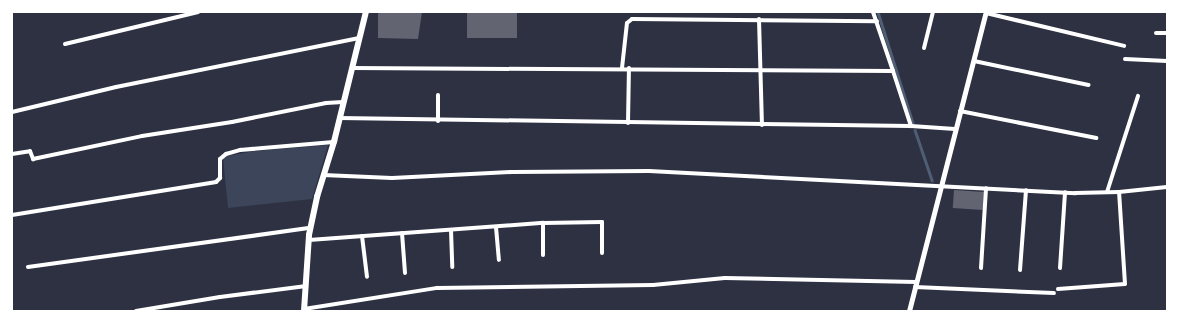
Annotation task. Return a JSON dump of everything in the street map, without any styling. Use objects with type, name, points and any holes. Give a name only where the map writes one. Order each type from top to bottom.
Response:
[{"type":"main road","points":[[304,310],[310,228],[323,174],[334,142],[366,12]]},
{"type":"street","points":[[65,44],[198,12]]},
{"type":"street","points":[[873,12],[911,126]]},
{"type":"street","points":[[924,48],[933,12]]},
{"type":"street","points":[[909,311],[940,185],[986,12],[1124,46]]},
{"type":"street","points":[[622,68],[629,20],[877,21]]},
{"type":"street","points":[[759,20],[762,125]]},
{"type":"street","points":[[1156,33],[1167,33]]},
{"type":"street","points":[[12,112],[116,87],[359,38]]},
{"type":"street","points":[[1125,59],[1167,61]]},
{"type":"street","points":[[974,61],[1089,85]]},
{"type":"street","points":[[352,68],[760,68],[893,71]]},
{"type":"street","points":[[628,123],[629,68]]},
{"type":"street","points":[[438,95],[438,121]]},
{"type":"street","points":[[1107,192],[1138,96]]},
{"type":"street","points":[[12,154],[30,151],[33,159],[142,136],[232,122],[326,103],[343,102]]},
{"type":"street","points":[[960,111],[1096,138]]},
{"type":"street","points":[[340,118],[438,121],[911,126],[955,129]]},
{"type":"street","points":[[12,215],[216,182],[220,178],[220,159],[226,154],[240,150],[334,142]]},
{"type":"street","points":[[323,174],[392,178],[512,172],[649,171],[1065,192],[1119,192],[1167,187]]},
{"type":"street","points":[[981,268],[986,188]]},
{"type":"street","points":[[1020,270],[1026,190]]},
{"type":"street","points":[[1060,268],[1065,192]]},
{"type":"street","points":[[1058,289],[1125,284],[1119,192]]},
{"type":"street","points":[[309,240],[543,223],[602,222],[602,253]]},
{"type":"street","points":[[543,223],[543,255]]},
{"type":"street","points":[[496,227],[499,260]]},
{"type":"street","points":[[28,267],[310,228]]},
{"type":"street","points":[[451,230],[452,267]]},
{"type":"street","points":[[402,233],[405,273]]},
{"type":"street","points":[[362,236],[367,277]]},
{"type":"street","points":[[304,310],[437,288],[653,284],[725,278],[916,282]]},
{"type":"street","points":[[136,311],[220,297],[306,286]]},
{"type":"street","points":[[915,287],[1054,293]]},
{"type":"shaded area","points":[[328,145],[312,199],[228,208],[223,157],[255,151]]},
{"type":"building","points":[[380,12],[422,12],[418,39],[378,38],[378,14]]},
{"type":"building","points":[[467,12],[517,12],[517,38],[467,38]]},
{"type":"building","points":[[954,190],[984,192],[983,210],[953,208]]},
{"type":"waterway","points":[[878,12],[913,123]]},
{"type":"waterway","points":[[915,130],[932,180]]}]
